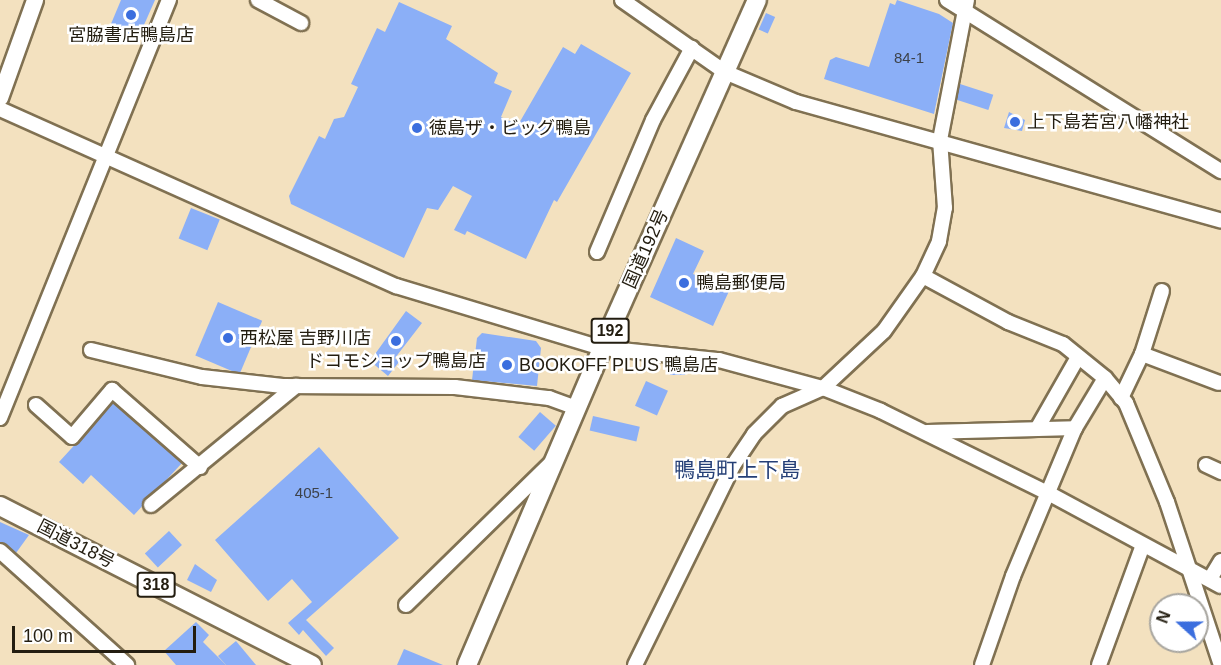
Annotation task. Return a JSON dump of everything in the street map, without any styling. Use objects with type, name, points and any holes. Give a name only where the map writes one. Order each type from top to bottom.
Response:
[{"type":"highway","name":"国道192号","points":[[467,665],[602,348],[757,0]]},
{"type":"highway","name":"国道318号","points":[[0,506],[312,665]]},
{"type":"main road","points":[[0,98],[35,0]]},
{"type":"street","points":[[0,418],[168,0]]},
{"type":"street","points":[[258,0],[301,23]]},
{"type":"street","points":[[622,0],[725,72],[796,102],[940,140],[1221,221]]},
{"type":"street","points":[[947,0],[966,5],[1221,171]]},
{"type":"street","points":[[635,665],[734,464],[754,434],[782,406],[823,388],[884,331],[923,276],[939,241],[945,208],[940,140],[966,5]]},
{"type":"street","points":[[597,252],[653,120],[692,48]]},
{"type":"street","points":[[0,110],[396,286],[602,348],[719,360],[823,388],[925,432],[1048,493],[1216,582],[1221,561]]},
{"type":"street","points":[[923,276],[1008,322],[1063,344],[1105,378],[1121,398],[1153,465],[1221,665]]},
{"type":"street","points":[[1121,398],[1142,354],[1162,291]]},
{"type":"street","points":[[91,350],[202,377],[296,386],[455,387],[549,398],[577,408]]},
{"type":"street","points":[[1142,354],[1219,382]]},
{"type":"street","points":[[1037,429],[1078,357]]},
{"type":"street","points":[[982,665],[1075,428],[1105,378]]},
{"type":"street","points":[[151,505],[296,386]]},
{"type":"street","points":[[36,405],[72,437],[112,390],[200,467]]},
{"type":"street","points":[[925,432],[1075,428]]},
{"type":"street","points":[[406,605],[555,460]]},
{"type":"street","points":[[1206,465],[1221,472]]},
{"type":"street","points":[[1098,665],[1143,545]]},
{"type":"street","points":[[0,551],[126,665]]},
{"type":"building","name":"宮脇書店鴨島店","points":[[121,0],[155,0],[136,43],[108,31]]},
{"type":"building","points":[[897,0],[939,14],[953,23],[934,114],[824,79],[830,60],[836,57],[869,67],[890,3],[895,5]]},
{"type":"building","name":"徳島ザ・ビッグ鴨島","points":[[399,2],[452,26],[446,39],[498,73],[494,83],[512,91],[501,117],[518,125],[563,47],[575,54],[581,44],[631,73],[557,202],[554,200],[526,259],[467,231],[465,235],[454,230],[472,196],[453,186],[438,210],[427,208],[404,258],[291,204],[289,196],[319,136],[325,139],[334,119],[344,117],[358,87],[351,84],[377,28],[385,32]]},
{"type":"building","points":[[766,13],[775,17],[768,34],[759,29]]},
{"type":"building","points":[[960,84],[993,95],[988,110],[955,99]]},
{"type":"building","name":"上下島若宮八幡神社","points":[[1009,112],[1025,120],[1022,131],[1004,128]]},
{"type":"building","points":[[191,208],[220,220],[207,250],[179,239]]},
{"type":"building","name":"鴨島郵便局","points":[[676,238],[704,251],[693,274],[730,289],[713,326],[650,297]]},
{"type":"building","name":"西松屋 吉野川店","points":[[218,302],[262,321],[240,374],[195,355]]},
{"type":"building","name":"ドコモショップ鴨島店","points":[[406,311],[422,323],[395,358],[399,362],[388,376],[370,361]]},
{"type":"building","name":"BOOKOFF PLUS 鴨島店","points":[[482,333],[536,341],[541,348],[537,386],[472,380],[477,338]]},
{"type":"building","points":[[670,364],[687,366],[685,375],[670,375]]},
{"type":"building","points":[[646,381],[668,391],[657,415],[635,406]]},
{"type":"building","points":[[113,403],[182,463],[134,515],[91,475],[83,484],[59,462]]},
{"type":"building","points":[[540,412],[556,426],[534,451],[518,437]]},
{"type":"building","points":[[593,416],[640,427],[636,441],[590,431]]},
{"type":"building","points":[[319,447],[399,538],[306,620],[334,648],[326,656],[303,630],[299,635],[288,623],[312,602],[292,579],[268,601],[215,540]]},
{"type":"building","points":[[0,522],[29,535],[16,553],[0,542]]},
{"type":"building","points":[[169,531],[182,545],[158,567],[145,554]]},
{"type":"building","points":[[195,564],[217,580],[211,592],[187,580]]},
{"type":"building","points":[[196,622],[209,635],[203,642],[226,665],[176,665],[164,651]]},
{"type":"building","points":[[236,641],[256,665],[226,665],[218,656]]},
{"type":"building","points":[[404,649],[443,665],[397,665]]},
{"type":"place","name":"宮脇書店鴨島店","points":[[131,15]]},
{"type":"place","name":"上下島若宮八幡神社","points":[[1015,122]]},
{"type":"place","name":"徳島ザ・ビッグ鴨島","points":[[417,128]]},
{"type":"place","name":"鴨島郵便局","points":[[684,283]]},
{"type":"place","name":"西松屋 吉野川店","points":[[228,338]]},
{"type":"place","name":"ドコモショップ鴨島店","points":[[396,341]]},
{"type":"place","name":"BOOKOFF PLUS 鴨島店","points":[[507,365]]},
{"type":"district","name":"鴨島町上下島","points":[[737,470]]}]
